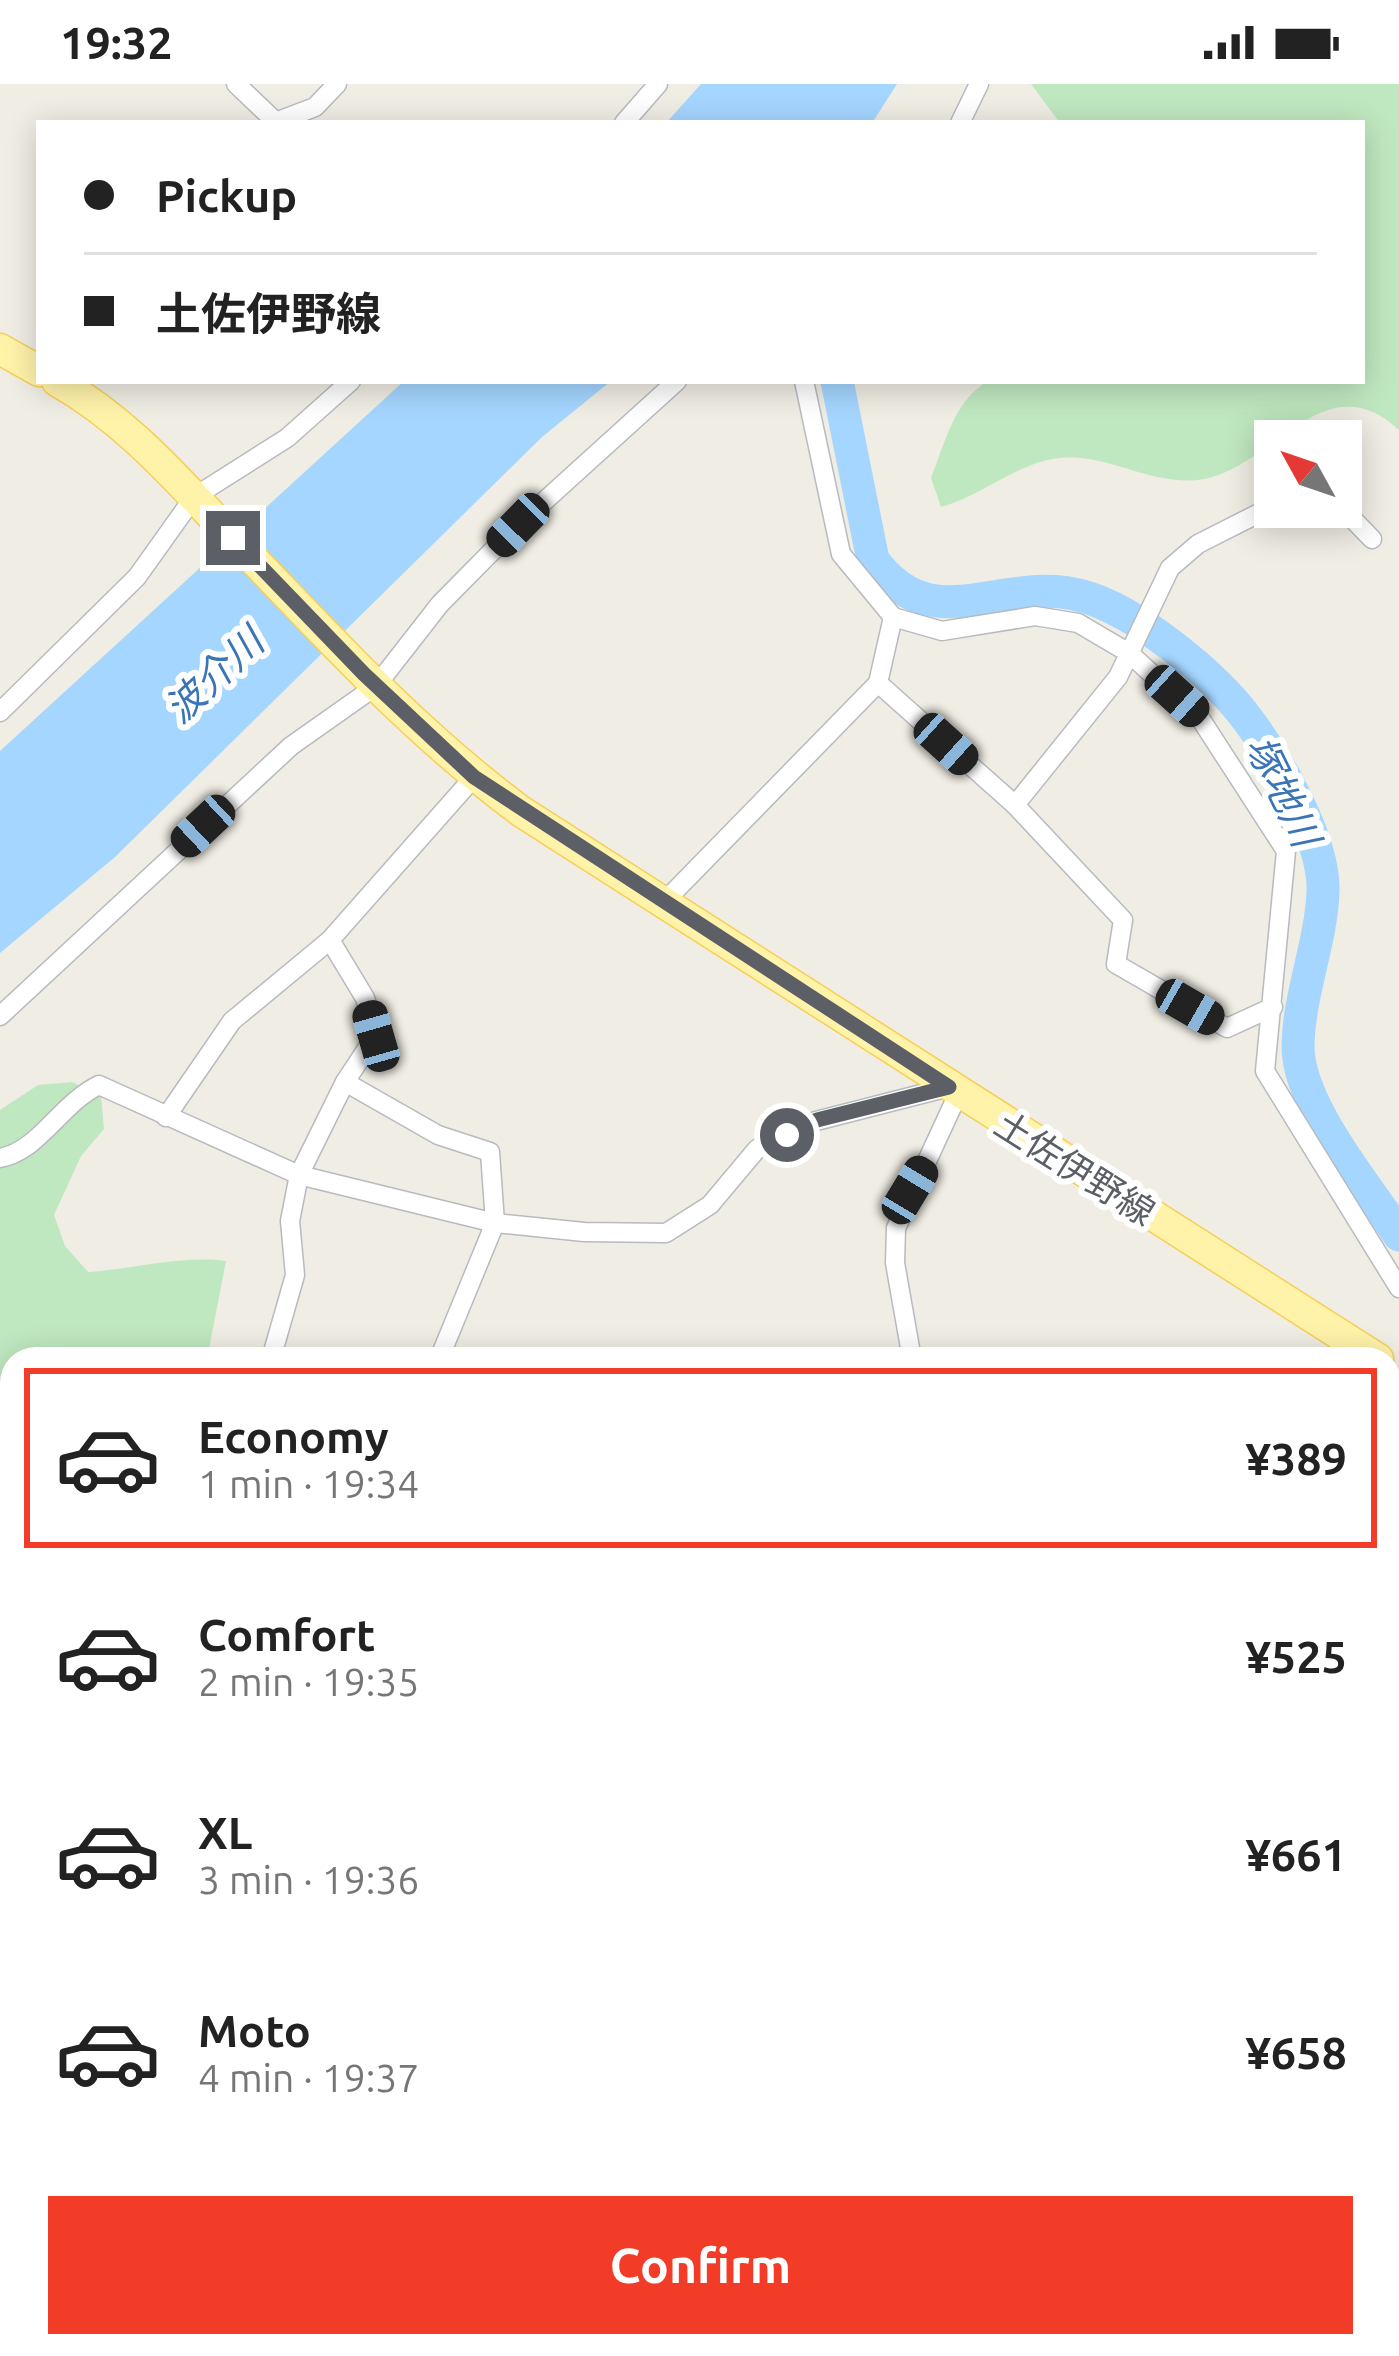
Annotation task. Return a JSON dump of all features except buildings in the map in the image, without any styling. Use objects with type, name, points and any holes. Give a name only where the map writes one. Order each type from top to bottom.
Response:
[{"type":"main road","points":[[0,349],[36,369]]},
{"type":"main road","name":"土佐伊野線","points":[[62,384],[126,426],[370,680],[474,777],[663,903],[1359,1347]]},
{"type":"street","points":[[236,84],[272,120]]},
{"type":"street","points":[[279,120],[315,107],[337,84]]},
{"type":"street","points":[[627,120],[658,84]]},
{"type":"street","points":[[961,120],[979,84]]},
{"type":"street","points":[[0,712],[136,577],[197,501],[287,439],[348,384]]},
{"type":"street","points":[[0,1016],[291,746],[370,680],[518,525],[674,384]]},
{"type":"street","points":[[805,384],[841,554],[892,617],[942,631],[1056,617],[1078,623],[1130,653],[1200,718],[1286,851],[1265,1071],[1399,1288]]},
{"type":"street","points":[[1015,805],[1118,676],[1170,568],[1182,556],[1254,517]]},
{"type":"street","points":[[1361,528],[1372,539]]},
{"type":"street","points":[[663,903],[878,683],[892,617]]},
{"type":"street","points":[[878,683],[1015,805],[1123,920],[1116,964],[1227,1028],[1273,1007]]},
{"type":"street","points":[[166,1117],[232,1021],[330,940],[474,777]]},
{"type":"street","points":[[274,1347],[295,1275],[290,1221],[299,1175],[345,1082],[376,1036],[365,998],[330,940]]},
{"type":"street","points":[[345,1082],[438,1135],[490,1152],[495,1222],[444,1347]]},
{"type":"street","points":[[0,1158],[34,1142],[72,1098],[99,1085],[299,1175],[495,1222],[584,1232],[666,1233],[710,1204],[757,1149],[817,1120],[954,1090]]},
{"type":"street","points":[[909,1347],[895,1263],[896,1228],[954,1090]]},
{"type":"green space","points":[[1031,84],[1399,84],[1399,430],[1372,412],[1347,407],[1308,420],[1254,420],[1254,456],[1204,479],[1167,479],[1096,460],[1060,458],[1029,466],[941,507],[931,478],[959,410],[984,384],[1365,384],[1365,120],[1058,120]]},
{"type":"green space","points":[[72,1082],[101,1096],[104,1129],[81,1156],[54,1215],[65,1246],[88,1272],[175,1261],[226,1261],[209,1347],[0,1347],[0,1110],[38,1085]]},
{"type":"water","points":[[701,84],[897,84],[874,120],[669,120]]},
{"type":"water","name":"波介川","points":[[401,384],[607,384],[542,437],[115,857],[0,953],[0,751]]},
{"type":"waterway","name":"塚地川","points":[[838,384],[873,560],[896,584],[919,597],[944,602],[1052,592],[1103,604],[1149,630],[1195,665],[1234,702],[1260,737],[1298,802],[1322,872],[1321,911],[1299,1026],[1301,1068],[1336,1144],[1399,1235]]},
{"type":"route","points":[[233,538],[364,674],[474,777],[949,1087],[817,1120],[787,1135]]}]
